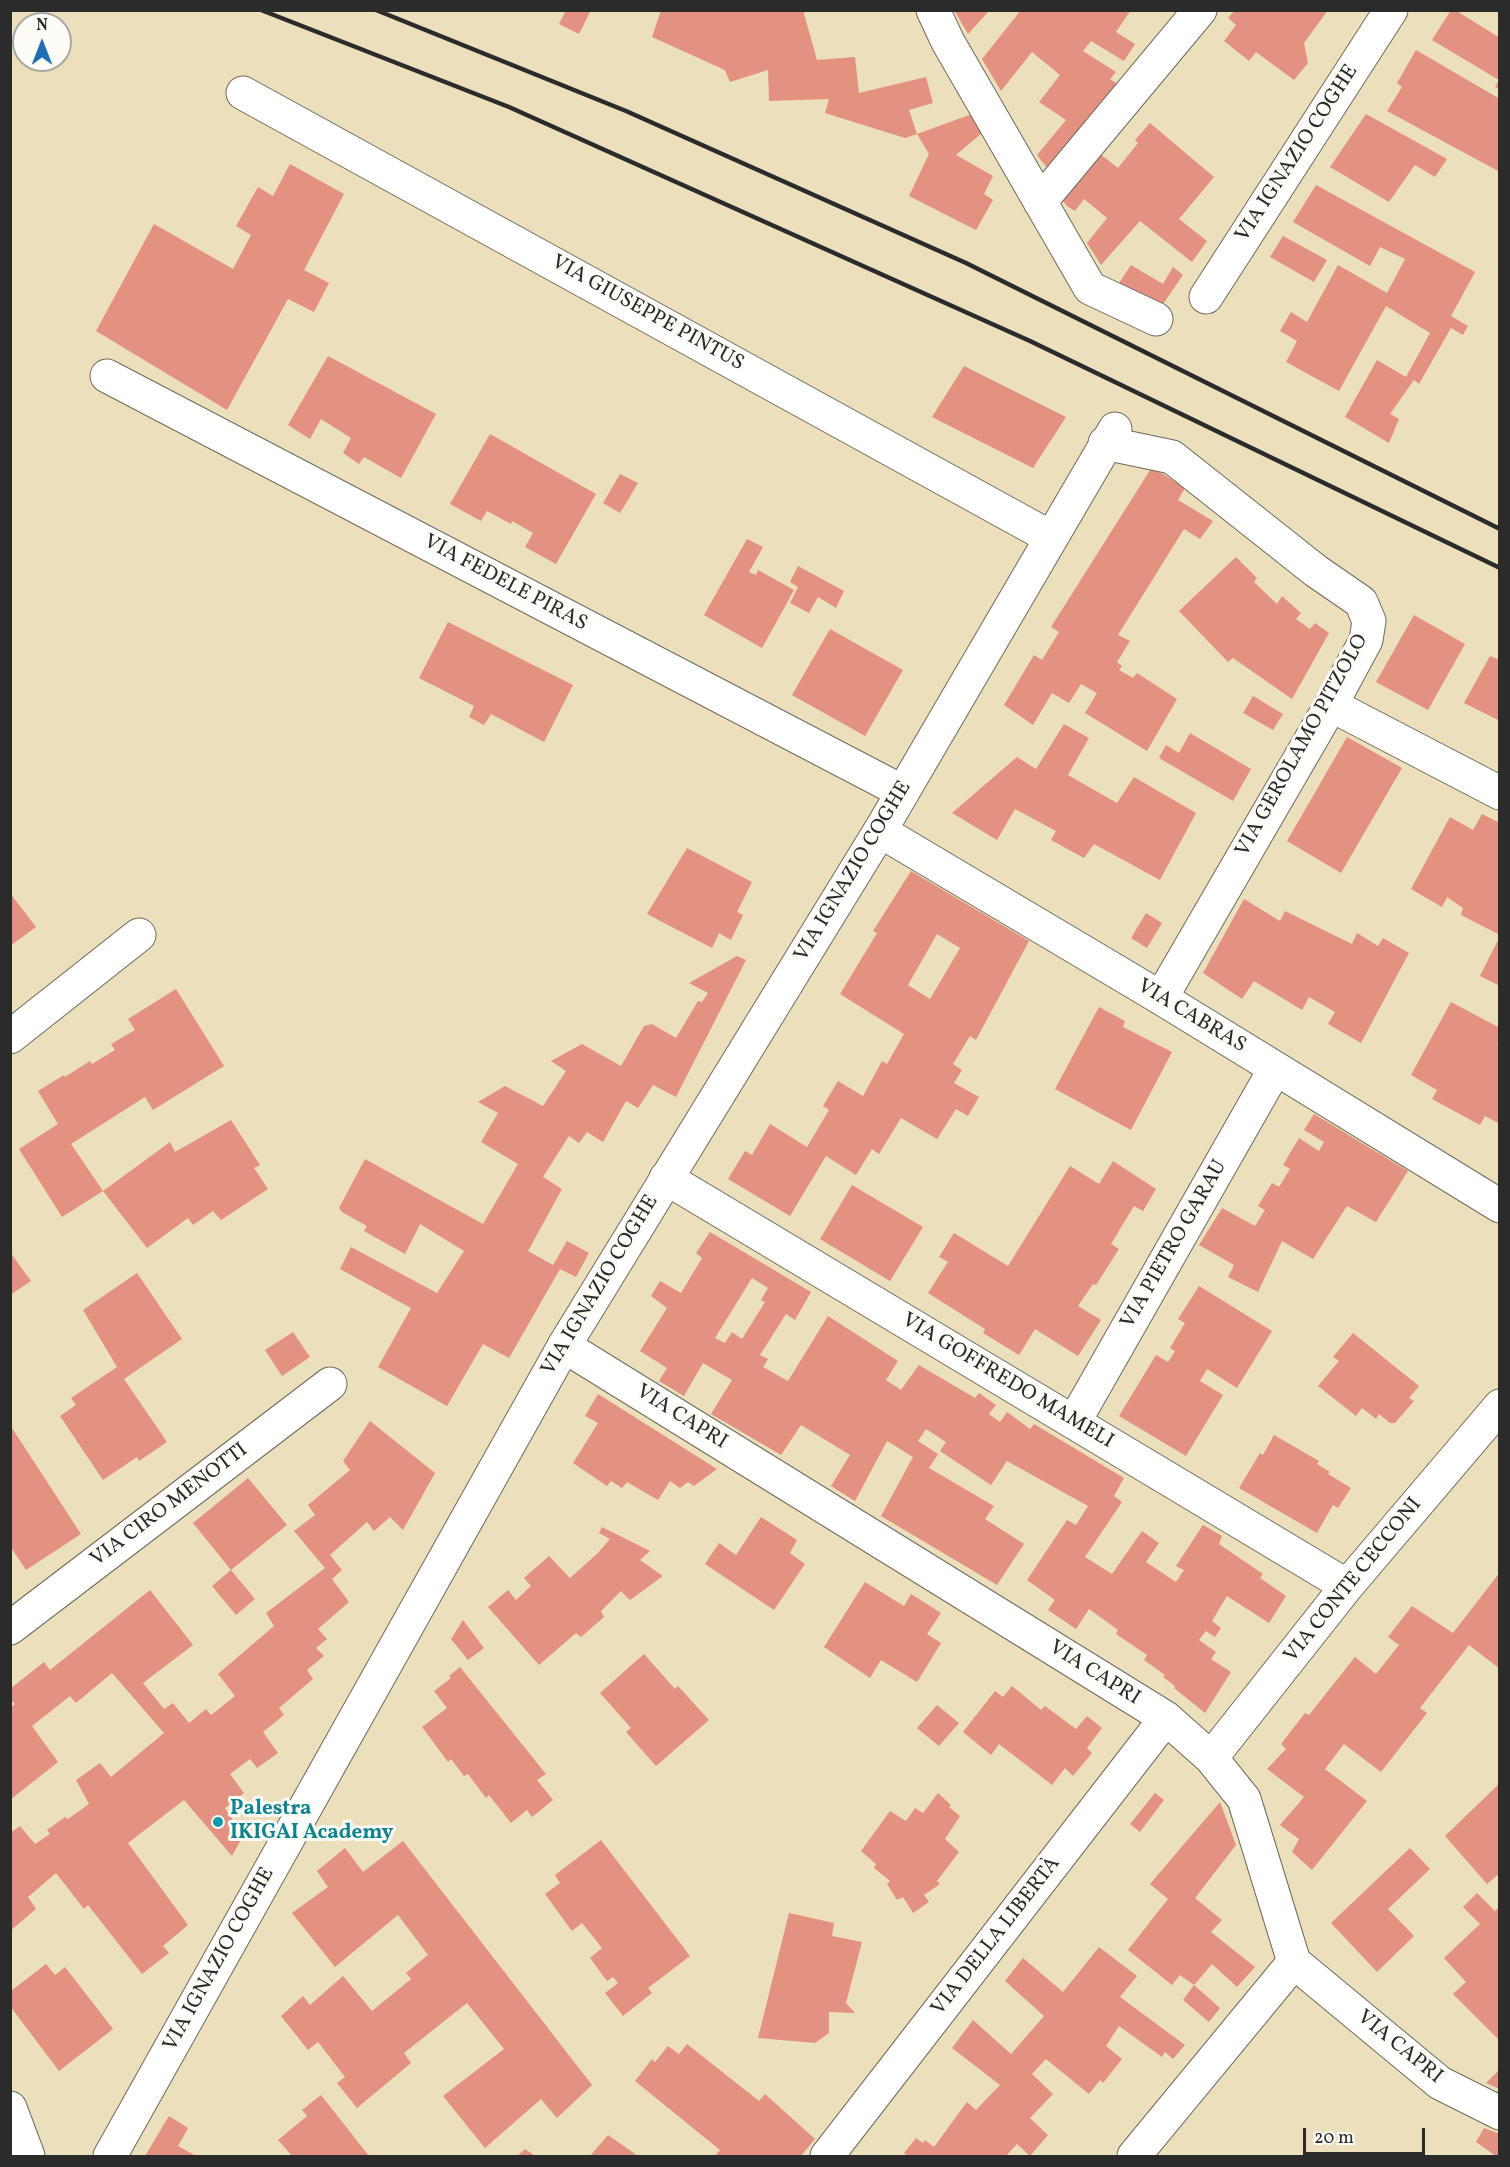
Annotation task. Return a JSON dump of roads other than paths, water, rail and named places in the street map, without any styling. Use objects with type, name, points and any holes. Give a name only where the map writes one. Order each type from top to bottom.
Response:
[{"type":"street","points":[[933,10],[948,42],[1090,288],[1156,319]]},
{"type":"street","points":[[1040,202],[1200,10]]},
{"type":"street","name":"VIA IGNAZIO COGHE","points":[[1206,297],[1391,10]]},
{"type":"street","name":"VIA GIUSEPPE PINTUS","points":[[243,93],[1050,537]]},
{"type":"street","name":"VIA FEDELE PIRAS","points":[[107,376],[903,792]]},
{"type":"street","name":"VIA IGNAZIO COGHE","points":[[110,2157],[564,1346],[880,831],[1110,436]]},
{"type":"street","name":"VIA GEROLAMO PITZOLO","points":[[1110,436],[1172,458],[1316,571],[1361,602],[1369,621],[1366,640],[1331,705],[1161,998]]},
{"type":"street","points":[[1331,705],[1500,793]]},
{"type":"street","name":"VIA CABRAS","points":[[880,831],[1161,998],[1500,1206]]},
{"type":"street","points":[[10,1037],[139,935]]},
{"type":"street","name":"VIA PIETRO GARAU","points":[[1074,1422],[1275,1069]]},
{"type":"street","name":"VIA GOFFREDO MAMELI","points":[[666,1178],[1347,1586]]},
{"type":"street","name":"VIA CAPRI","points":[[564,1346],[1166,1718],[1211,1758],[1244,1799],[1294,1962],[1440,2083],[1500,2113]]},
{"type":"street","name":"VIA CIRO MENOTTI","points":[[10,1628],[330,1384]]},
{"type":"street","name":"VIA CONTE CECCONI","points":[[1211,1758],[1347,1586],[1500,1406]]},
{"type":"street","name":"VIA DELLA LIBERTÀ","points":[[827,2157],[1166,1718]]},
{"type":"street","points":[[1134,2157],[1294,1962]]},
{"type":"street","points":[[10,2108],[28,2157]]},
{"type":"railway","points":[[261,10],[509,107],[1030,341],[1500,568]]},
{"type":"railway","points":[[376,10],[626,111],[966,263],[1500,529]]},
{"type":"place","name":"Palestra IKIGAI Academy","points":[[218,1822]]}]
